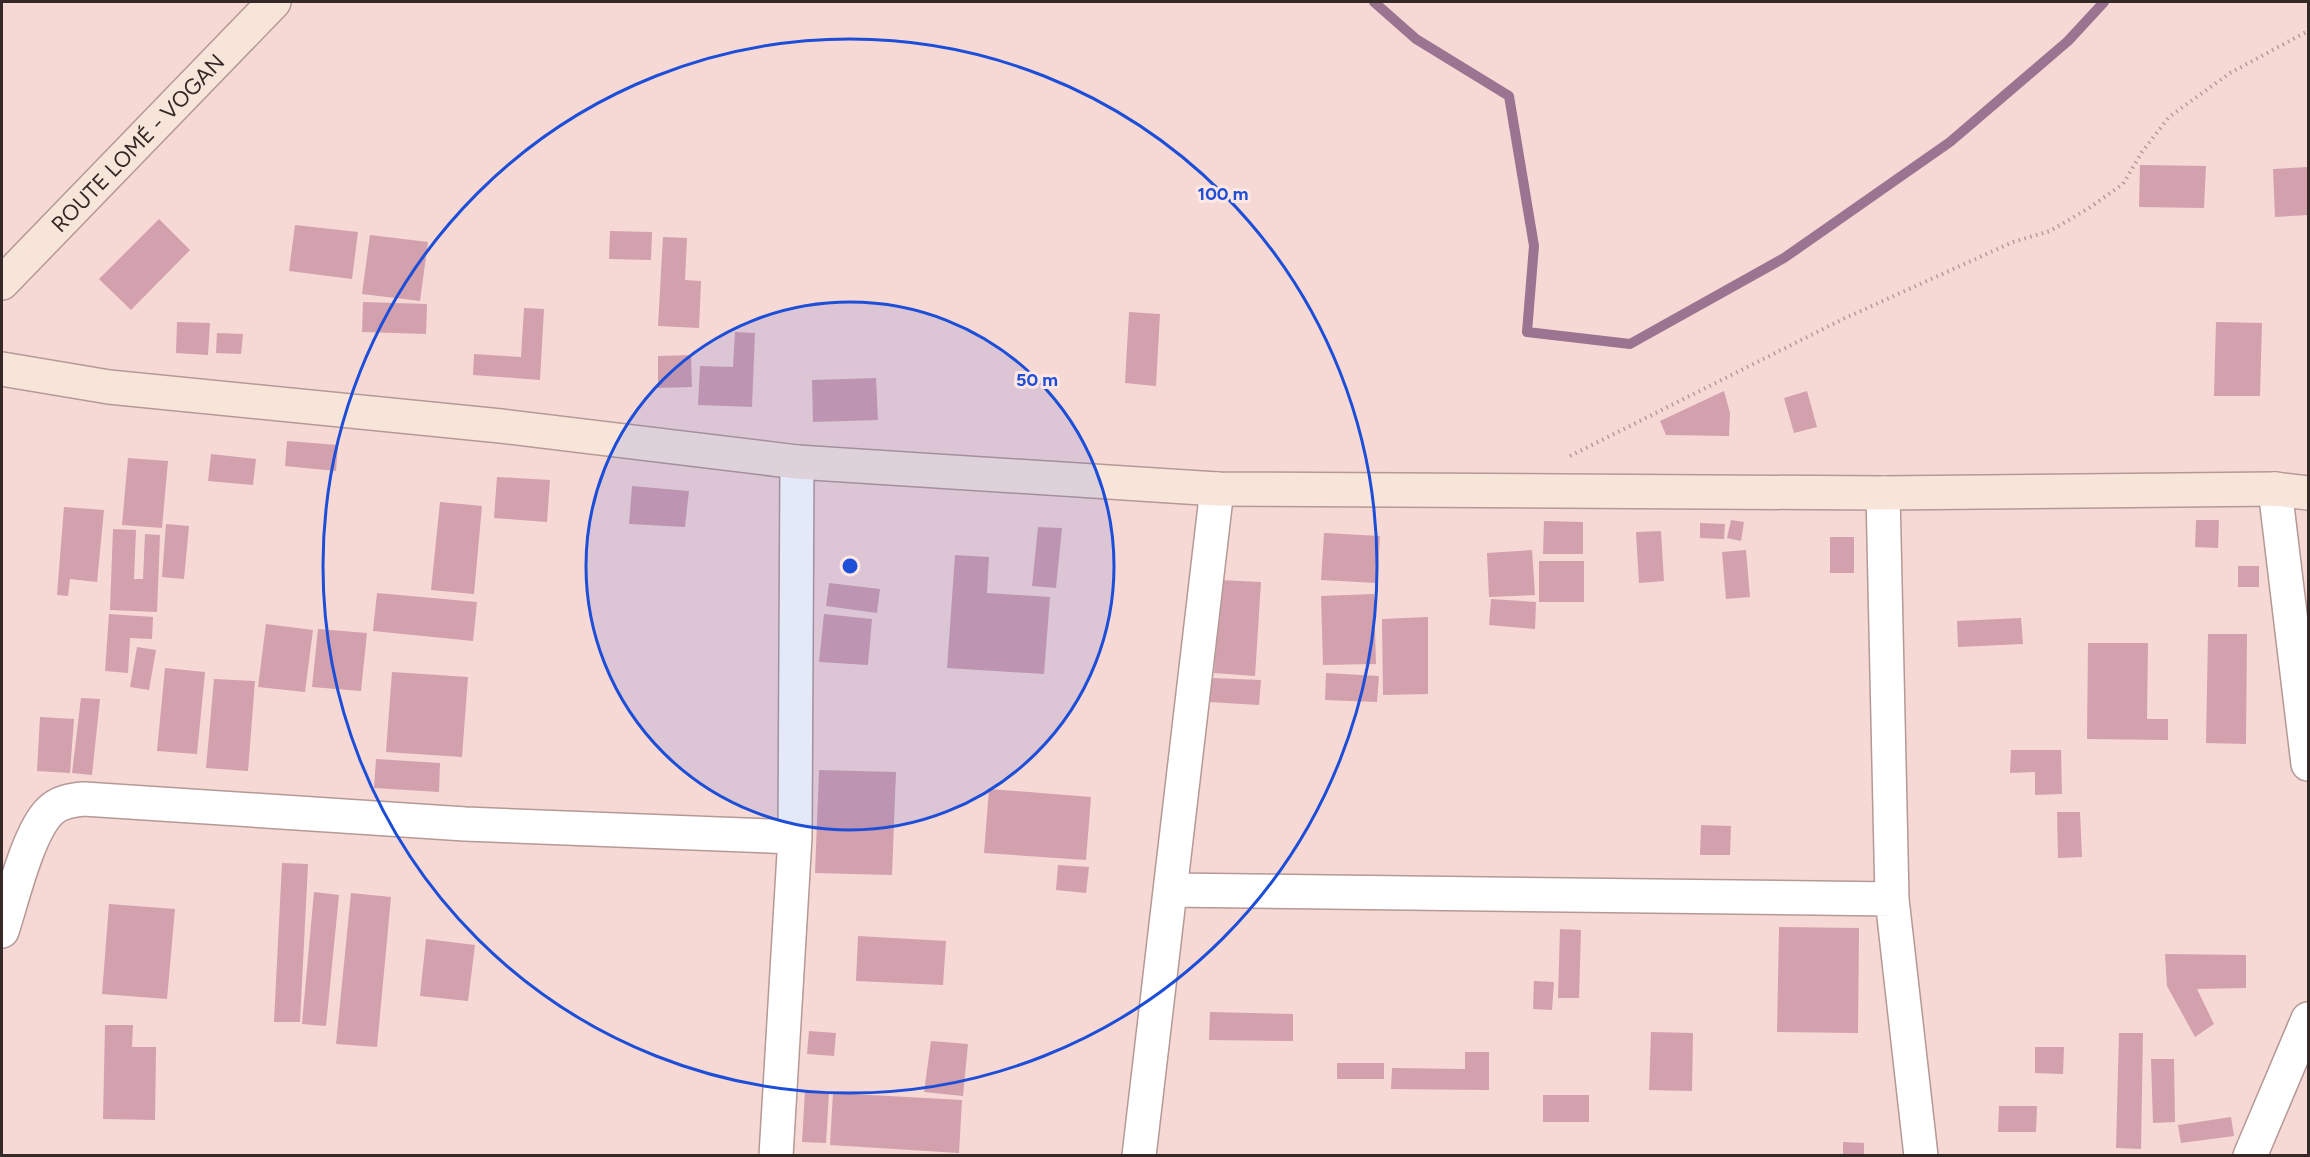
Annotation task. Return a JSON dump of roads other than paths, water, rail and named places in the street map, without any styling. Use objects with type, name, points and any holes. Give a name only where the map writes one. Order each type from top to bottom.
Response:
[{"type":"street","name":"ROUTE LOMÉ - VOGAN","points":[[2,283],[274,2]]},
{"type":"street","points":[[2,369],[109,387],[501,426],[797,462],[1217,489],[1883,493],[2275,489],[2308,494]]},
{"type":"street","points":[[776,1155],[795,837],[797,462]]},
{"type":"street","points":[[1138,1155],[1217,489]]},
{"type":"street","points":[[2275,489],[2308,764]]},
{"type":"street","points":[[1883,493],[1892,899],[1921,1155]]},
{"type":"street","points":[[2,931],[42,820],[51,809],[68,800],[84,799],[477,824],[795,837]]},
{"type":"street","points":[[1170,890],[1892,899]]},
{"type":"street","points":[[2250,1155],[2308,1019]]},
{"type":"waterway","points":[[1374,2],[1416,39],[1509,96],[1534,246],[1527,332],[1630,344],[1784,258],[1950,142],[2068,41],[2104,2]]}]
